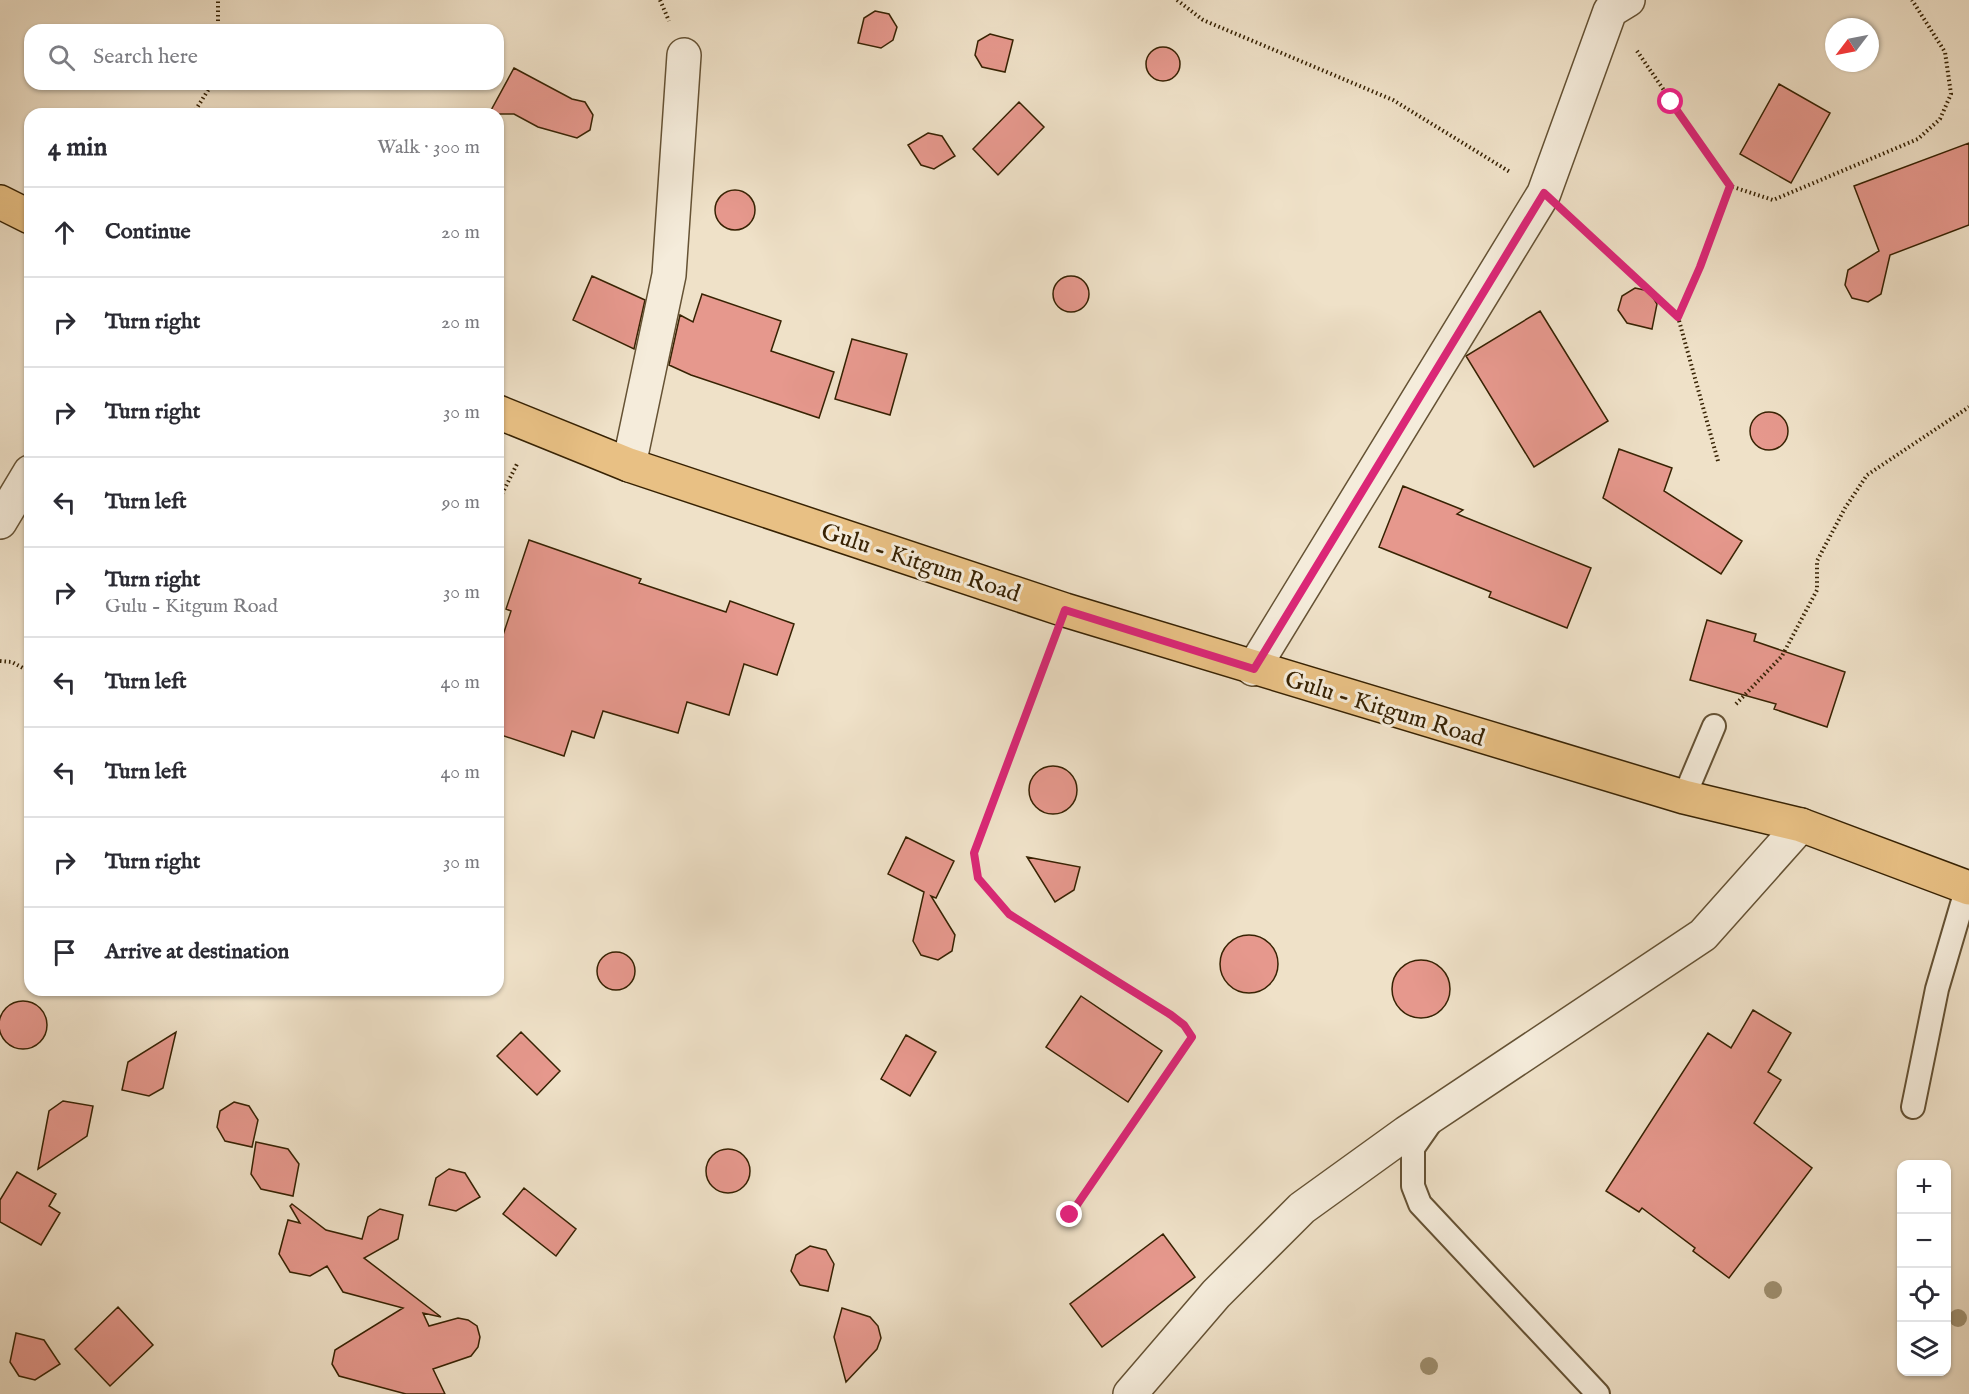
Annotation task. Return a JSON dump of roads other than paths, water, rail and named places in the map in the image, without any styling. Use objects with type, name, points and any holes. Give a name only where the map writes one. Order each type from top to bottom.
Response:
[{"type":"main road","points":[[0,202],[24,214]]},
{"type":"main road","name":"Gulu - Kitgum Road","points":[[504,414],[629,465],[1065,610],[1254,669],[1684,797],[1801,825],[1968,887]]},
{"type":"street","points":[[1254,669],[1544,193],[1619,6]]},
{"type":"street","points":[[629,465],[669,275],[684,55]]},
{"type":"street","points":[[0,522],[24,482]]},
{"type":"street","points":[[1130,1394],[1216,1294],[1302,1208],[1340,1178],[1440,1110],[1704,935],[1801,825]]},
{"type":"lane","points":[[1684,797],[1714,726]]},
{"type":"lane","points":[[1913,1107],[1937,989],[1968,887]]},
{"type":"lane","points":[[1440,1110],[1413,1148],[1413,1186],[1420,1204],[1598,1394]]}]
